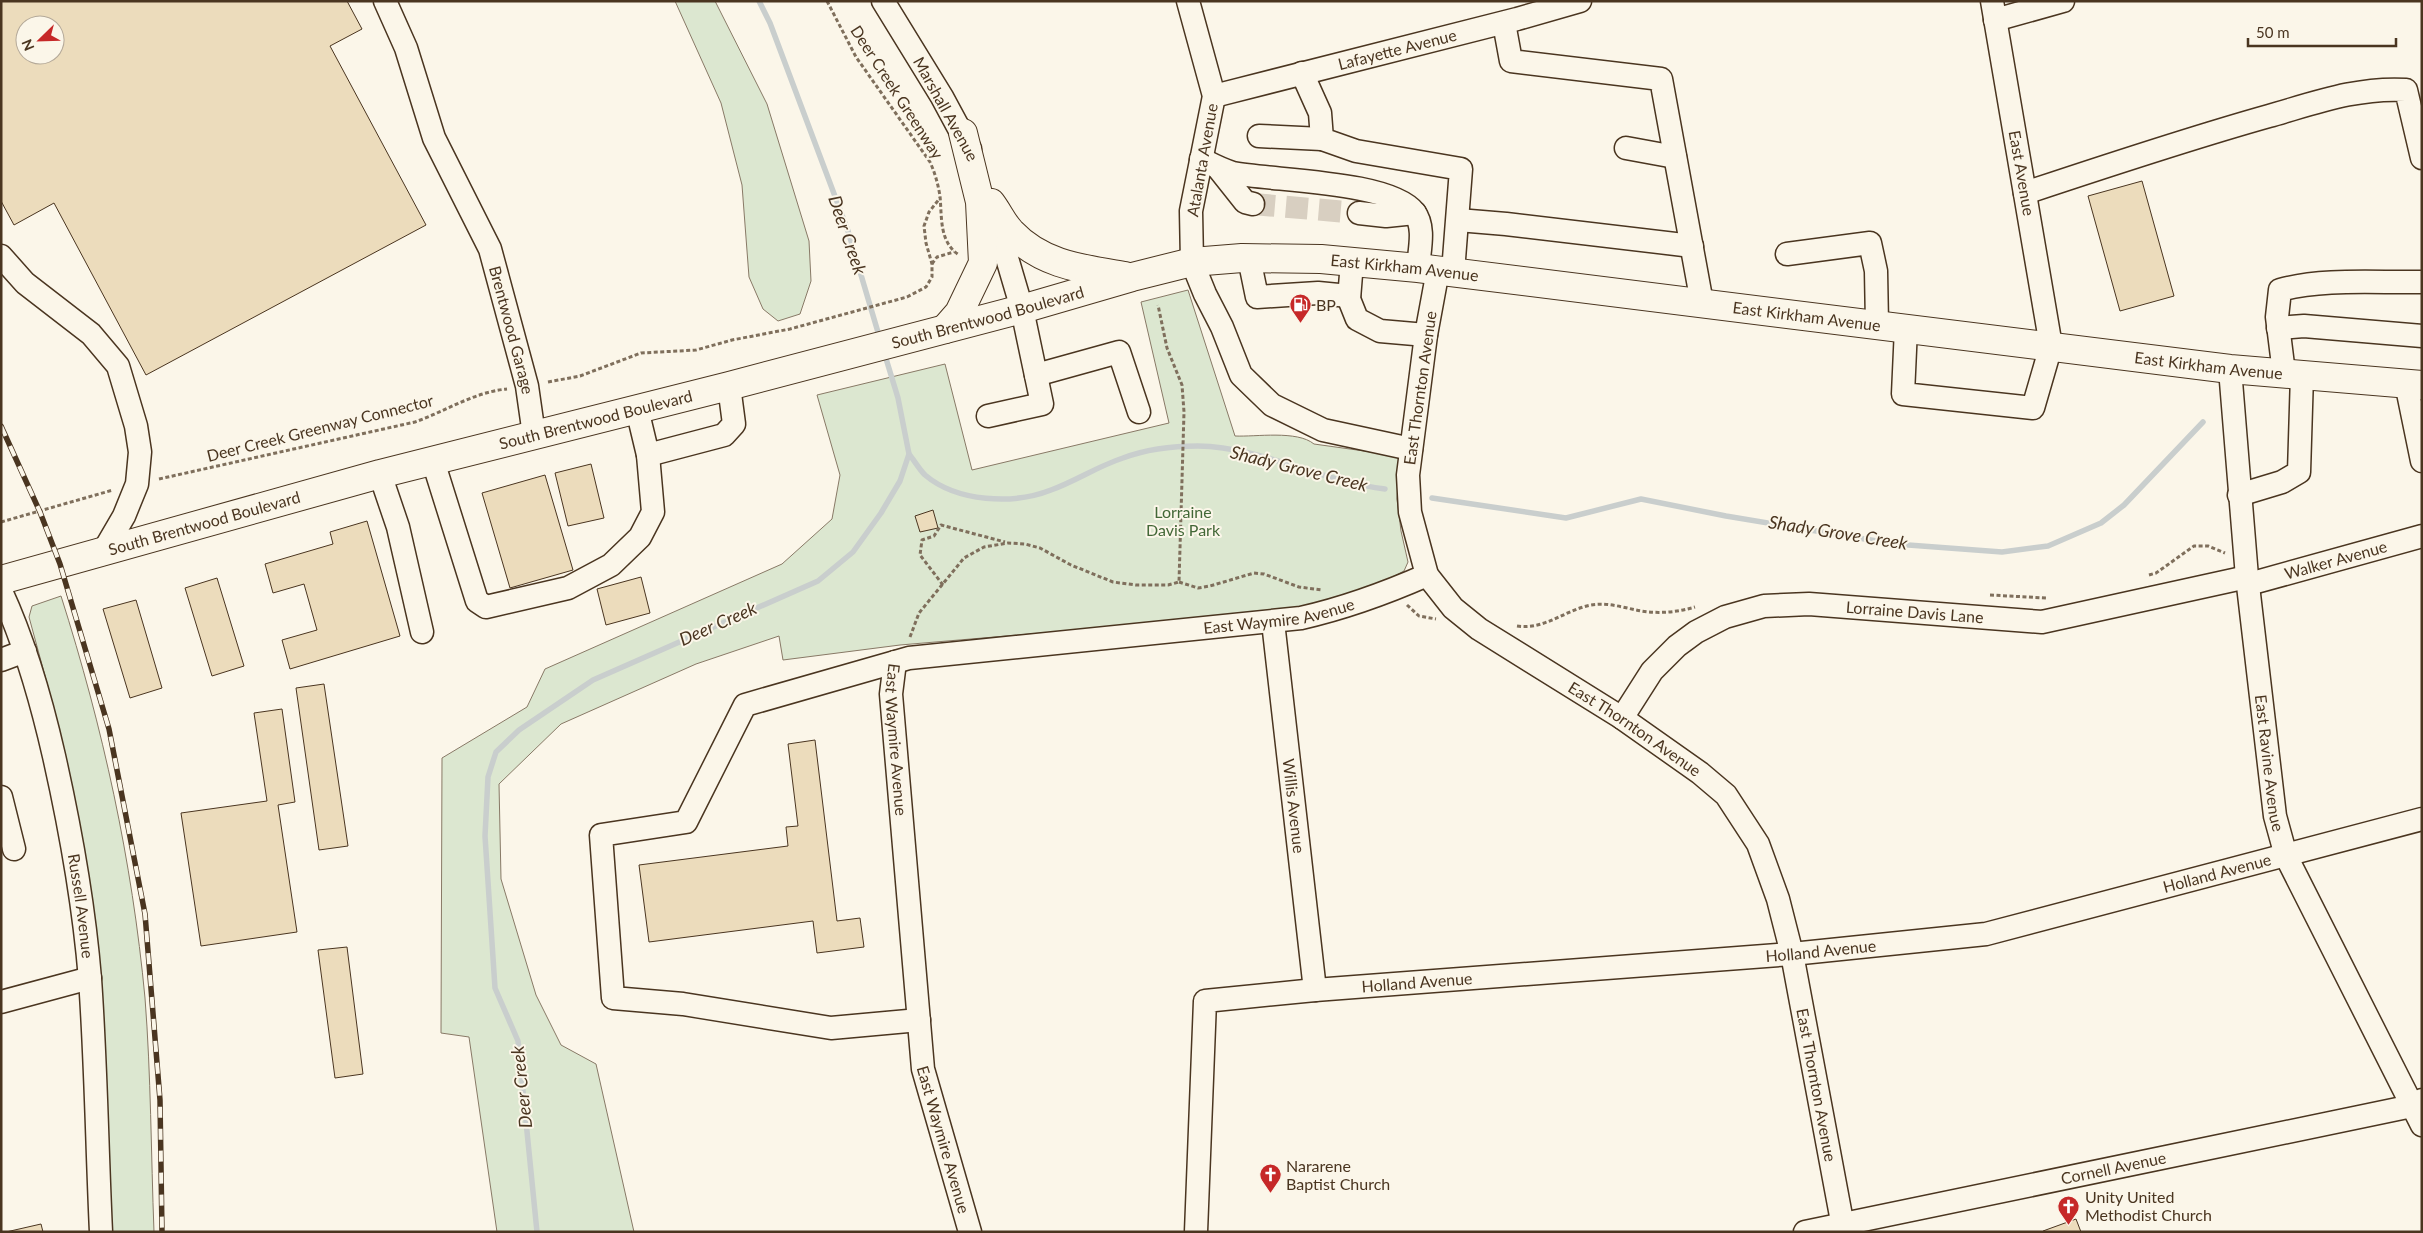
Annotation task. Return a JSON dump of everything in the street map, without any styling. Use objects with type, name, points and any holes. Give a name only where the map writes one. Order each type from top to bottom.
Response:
[{"type":"main road","points":[[944,329],[959,313],[983,263],[980,202],[962,133]]},
{"type":"main road","points":[[991,203],[1011,232],[1041,256],[1068,267],[1132,277]]},
{"type":"main road","name":"East Kirkham Avenue","points":[[1192,262],[1249,258],[1321,259],[1436,270],[2230,369],[2414,384]]},
{"type":"main road","name":"South Brentwood Boulevard","points":[[1,580],[380,474],[728,386],[1022,309],[1132,277],[1192,262]]},
{"type":"street","name":"Brentwood Garage","points":[[385,1],[406,48],[434,138],[481,227],[490,248],[527,386],[534,435]]},
{"type":"street","name":"Marshall Avenue","points":[[883,1],[962,133],[991,203],[1022,309],[1042,404],[988,416]]},
{"type":"street","name":"Atalanta Avenue","points":[[1188,1],[1214,96],[1210,163],[1191,211],[1192,262]]},
{"type":"street","name":"Lafayette Avenue","points":[[1214,96],[1511,14],[1580,1]]},
{"type":"street","points":[[1993,11],[2063,1]]},
{"type":"street","name":"East Avenue","points":[[1993,11],[2052,346]]},
{"type":"street","points":[[1511,14],[1511,61],[1661,79],[1702,303]]},
{"type":"street","points":[[1302,73],[1320,113],[1322,140]]},
{"type":"street","points":[[2026,193],[2173,143],[2344,93],[2382,88],[2406,90],[2422,158]]},
{"type":"street","points":[[1260,136],[1322,140],[1356,151],[1461,169],[1458,220],[1436,270]]},
{"type":"street","points":[[1626,148],[1675,157]]},
{"type":"street","points":[[1210,163],[1244,202],[1253,204]]},
{"type":"street","points":[[1210,163],[1232,173],[1355,188],[1381,194],[1405,203],[1415,213],[1436,270]]},
{"type":"street","points":[[1359,213],[1386,216],[1415,213]]},
{"type":"street","points":[[1458,220],[1692,246]]},
{"type":"street","points":[[1787,254],[1870,243],[1876,271],[1877,324]]},
{"type":"street","points":[[1,256],[25,283],[91,334],[118,366],[136,426],[140,452],[137,484],[124,516],[103,552]]},
{"type":"street","points":[[1249,258],[1257,297],[1318,293],[1349,296]]},
{"type":"street","points":[[1192,262],[1205,294],[1222,326],[1241,375],[1272,405],[1323,430],[1411,449]]},
{"type":"street","points":[[1352,262],[1349,296],[1357,319],[1380,331],[1426,335]]},
{"type":"street","name":"East Thornton Avenue","points":[[1436,270],[1408,475],[1410,512],[1427,575],[1453,608],[1479,629],[1622,718],[1700,773],[1726,795],[1758,844],[1778,899],[1792,954],[1844,1228]]},
{"type":"street","points":[[2240,495],[2282,482],[2300,472],[2293,374],[2278,328],[2277,317],[2280,290],[2291,287],[2348,282],[2422,282]]},
{"type":"street","points":[[2278,328],[2304,326],[2422,336]]},
{"type":"street","points":[[1906,328],[1903,394],[2033,408],[2052,346]]},
{"type":"street","points":[[1036,375],[1119,352],[1139,412]]},
{"type":"street","name":"East Ravine Avenue","points":[[2230,369],[2248,580],[2275,816],[2286,856],[2418,1110]]},
{"type":"street","points":[[2414,384],[2422,461]]},
{"type":"street","points":[[648,455],[724,435],[734,424],[728,386]]},
{"type":"street","points":[[433,461],[476,601],[486,607],[568,588],[611,566],[640,537],[653,512],[648,455],[637,409]]},
{"type":"street","points":[[380,474],[398,526],[422,632]]},
{"type":"street","name":"Walker Avenue","points":[[2248,580],[2422,536]]},
{"type":"street","name":"East Waymire Avenue","points":[[970,1232],[922,1069],[891,694],[902,660],[1273,622],[1335,610],[1427,575]]},
{"type":"street","name":"Lorraine Davis Lane","points":[[1622,718],[1652,672],[1677,646],[1696,632],[1725,617],[1764,606],[1809,604],[2042,622],[2248,580]]},
{"type":"street","name":"Russell Avenue","points":[[1,590],[25,651],[43,709],[62,793],[90,978],[101,1232]]},
{"type":"street","name":"Willis Avenue","points":[[1273,622],[1314,990]]},
{"type":"street","points":[[1,660],[25,651]]},
{"type":"street","points":[[902,660],[745,705],[686,822],[601,835],[613,998],[683,1004],[831,1028],[919,1020]]},
{"type":"street","points":[[1,797],[14,849]]},
{"type":"street","name":"Holland Avenue","points":[[1196,1232],[1205,1001],[1314,990],[1792,954],[1986,934],[2422,819]]},
{"type":"street","points":[[1,1002],[90,978]]},
{"type":"street","name":"Cornell Avenue","points":[[1805,1232],[1844,1228],[2418,1110]]},
{"type":"path","name":"Deer Creek Greenway","points":[[827,1],[856,57],[930,162],[937,177],[943,232],[954,252]]},
{"type":"path","points":[[932,264],[926,243],[924,226],[929,212],[940,198]]},
{"type":"path","points":[[932,264],[937,257],[954,252],[962,257]]},
{"type":"path","name":"Deer Creek Greenway Connector","points":[[1,522],[137,484],[415,422],[438,414],[474,396],[491,390],[527,386],[580,376],[641,353],[690,351],[732,340],[790,329],[906,297],[926,287],[932,277],[932,264]]},
{"type":"path","points":[[1158,305],[1167,348],[1182,385],[1184,412],[1179,582]]},
{"type":"path","points":[[944,585],[920,555],[922,540],[934,536],[941,525],[1008,543],[1040,548],[1078,568],[1113,582],[1136,585],[1168,585],[1179,582],[1198,588],[1241,576],[1259,574],[1299,587],[1324,590]]},
{"type":"path","points":[[902,660],[919,614],[964,558],[984,548],[1008,543]]},
{"type":"path","points":[[1404,601],[1419,616],[1435,619],[1442,617]]},
{"type":"green space","points":[[675,1],[715,1],[767,104],[809,241],[811,281],[800,314],[778,321],[763,309],[749,277],[742,185],[721,103]]},
{"type":"green space","name":"Lorraine Davis Park","points":[[1188,290],[1235,436],[1276,435],[1297,437],[1314,444],[1400,456],[1397,499],[1401,531],[1408,562],[1404,571],[1375,586],[1317,605],[1195,620],[900,645],[783,660],[779,636],[696,664],[561,724],[499,784],[501,879],[536,995],[561,1045],[596,1064],[634,1232],[497,1232],[469,1037],[441,1033],[442,758],[527,707],[545,669],[782,564],[832,519],[840,475],[817,395],[945,364],[972,470],[1169,423],[1141,302]]},
{"type":"green space","points":[[61,596],[103,745],[124,845],[132,896],[147,1027],[154,1232],[107,1232],[57,720],[29,617],[32,606]]},
{"type":"building","points":[[1,1],[347,1],[362,29],[330,46],[426,225],[146,375],[54,203],[14,225],[1,201]]},
{"type":"building","points":[[2142,181],[2174,296],[2120,311],[2088,196]]},
{"type":"building","points":[[591,464],[604,518],[568,526],[555,473]]},
{"type":"building","points":[[545,475],[573,570],[510,588],[482,493]]},
{"type":"building","points":[[933,510],[938,528],[920,532],[915,516]]},
{"type":"building","points":[[367,521],[400,636],[290,669],[282,640],[317,630],[304,584],[273,593],[265,564],[333,544],[330,532]]},
{"type":"building","points":[[641,577],[650,613],[606,625],[597,589]]},
{"type":"building","points":[[217,578],[244,666],[212,676],[185,588]]},
{"type":"building","points":[[136,600],[162,688],[130,698],[103,609]]},
{"type":"building","points":[[324,684],[348,846],[319,850],[296,688]]},
{"type":"building","points":[[282,709],[295,802],[278,805],[297,932],[201,946],[181,813],[267,801],[254,713]]},
{"type":"building","points":[[815,740],[837,921],[860,918],[864,947],[817,953],[813,921],[649,942],[639,865],[788,846],[786,827],[798,826],[788,744]]},
{"type":"building","points":[[347,947],[363,1074],[335,1078],[318,950]]},
{"type":"building","name":"Unity United Methodist Church","points":[[2076,1219],[2081,1232],[2043,1231]]},
{"type":"building","points":[[41,1224],[43,1232],[6,1232]]},
{"type":"waterway","name":"Deer Creek","points":[[759,1],[770,23],[848,231],[880,339]]},
{"type":"waterway","name":"Deer Creek","points":[[537,1232],[518,1041],[495,988],[485,836],[488,777],[496,752],[519,730],[593,680],[818,581],[853,552],[881,513],[900,481],[909,454],[898,398],[884,352]]},
{"type":"waterway","name":"Shady Grove Creek","points":[[1432,498],[1566,518],[1641,499],[1726,516],[1895,544],[2002,552],[2048,546],[2101,523],[2124,505],[2203,422]]},
{"type":"waterway","name":"Shady Grove Creek","points":[[909,454],[925,475],[938,484],[969,496],[986,498],[1020,498],[1036,495],[1114,461],[1141,452],[1188,446],[1222,448],[1245,452],[1338,479],[1385,489]]},
{"type":"tunnel","points":[[1253,204],[1359,213]]},
{"type":"railway","points":[[1,426],[40,512],[60,564],[109,729],[145,914],[160,1100],[162,1232]]},
{"type":"place","name":"BP","points":[[1300,324]]},
{"type":"place","name":"Nararene Baptist Church","points":[[1270,1194]]},
{"type":"place","name":"Unity United Methodist Church","points":[[2069,1225]]}]
